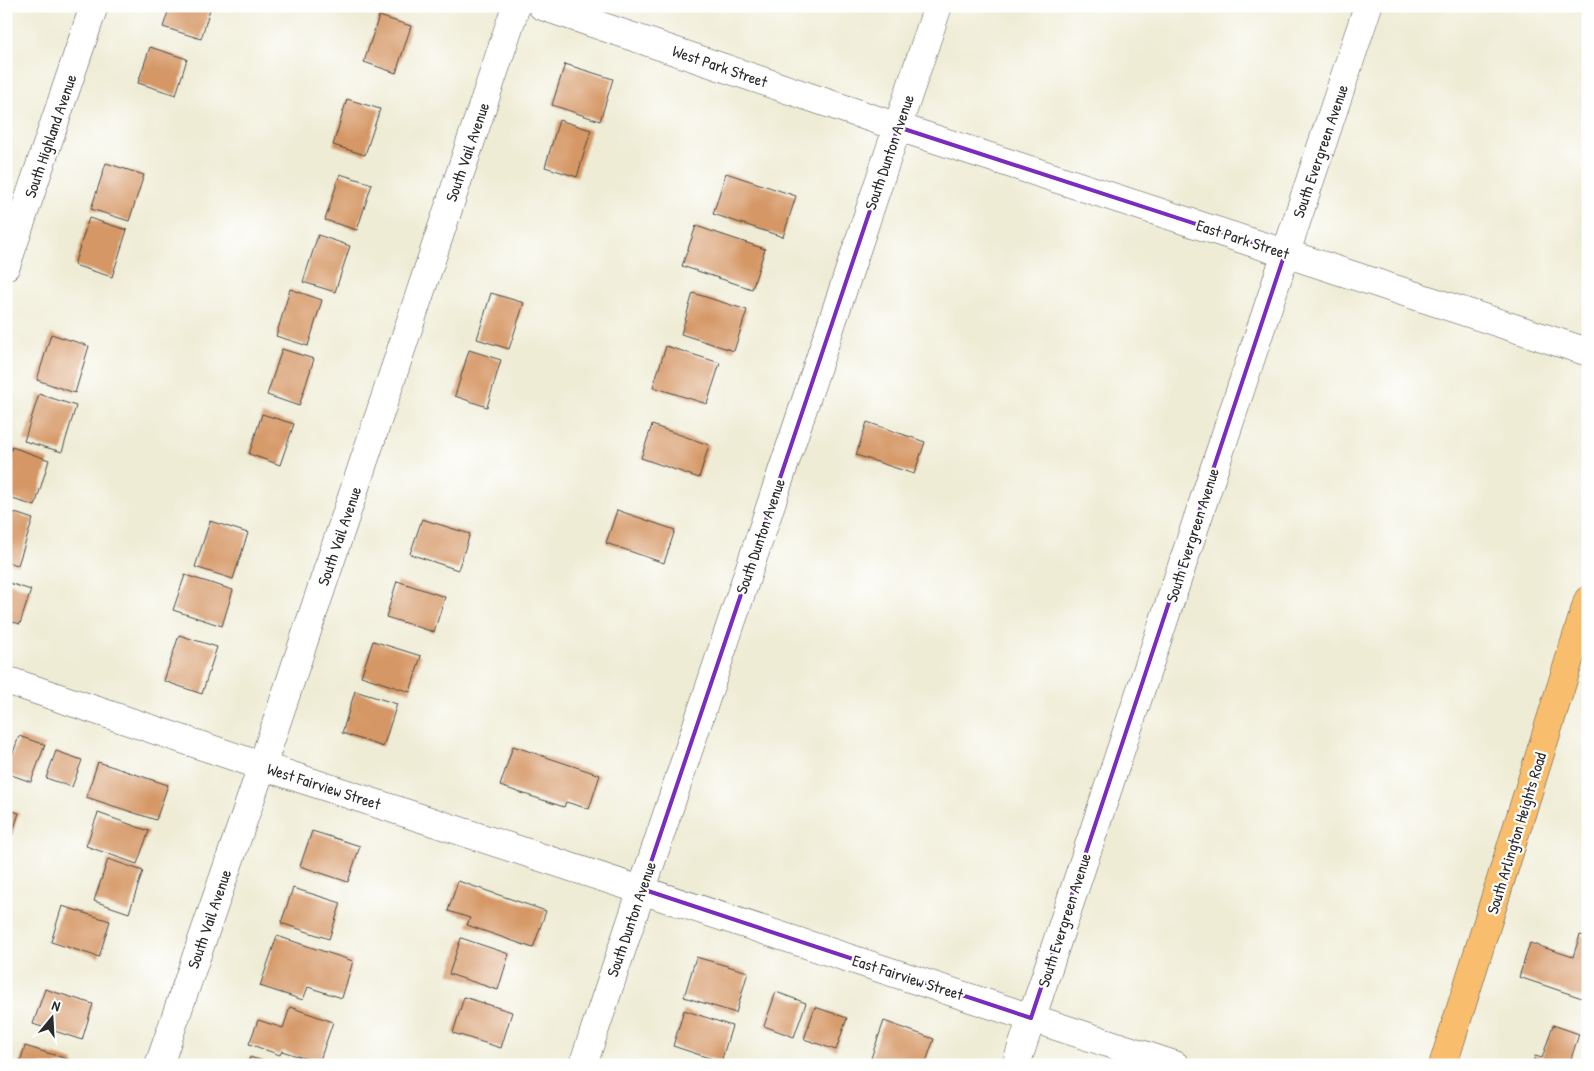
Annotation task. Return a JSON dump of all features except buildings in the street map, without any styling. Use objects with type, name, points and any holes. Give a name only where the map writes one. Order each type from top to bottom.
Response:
[{"type":"main road","name":"South Arlington Heights Road","points":[[1444,1065],[1588,600]]},
{"type":"street","name":"South Highland Avenue","points":[[6,266],[94,6]]},
{"type":"street","name":"South Vail Avenue","points":[[159,1065],[262,766],[516,6]]},
{"type":"street","name":"West Park Street","points":[[542,6],[898,126]]},
{"type":"street","name":"South Dunton Avenue","points":[[582,1065],[938,6]]},
{"type":"street","name":"South Evergreen Avenue","points":[[1016,1065],[1368,6]]},
{"type":"street","name":"East Park Street","points":[[898,126],[1588,352]]},
{"type":"street","name":"West Fairview Street","points":[[6,680],[262,766],[642,889]]},
{"type":"street","name":"East Fairview Street","points":[[642,889],[1175,1065]]},
{"type":"highlighted area","points":[[898,127],[1285,253],[1031,1018],[642,889]]}]
